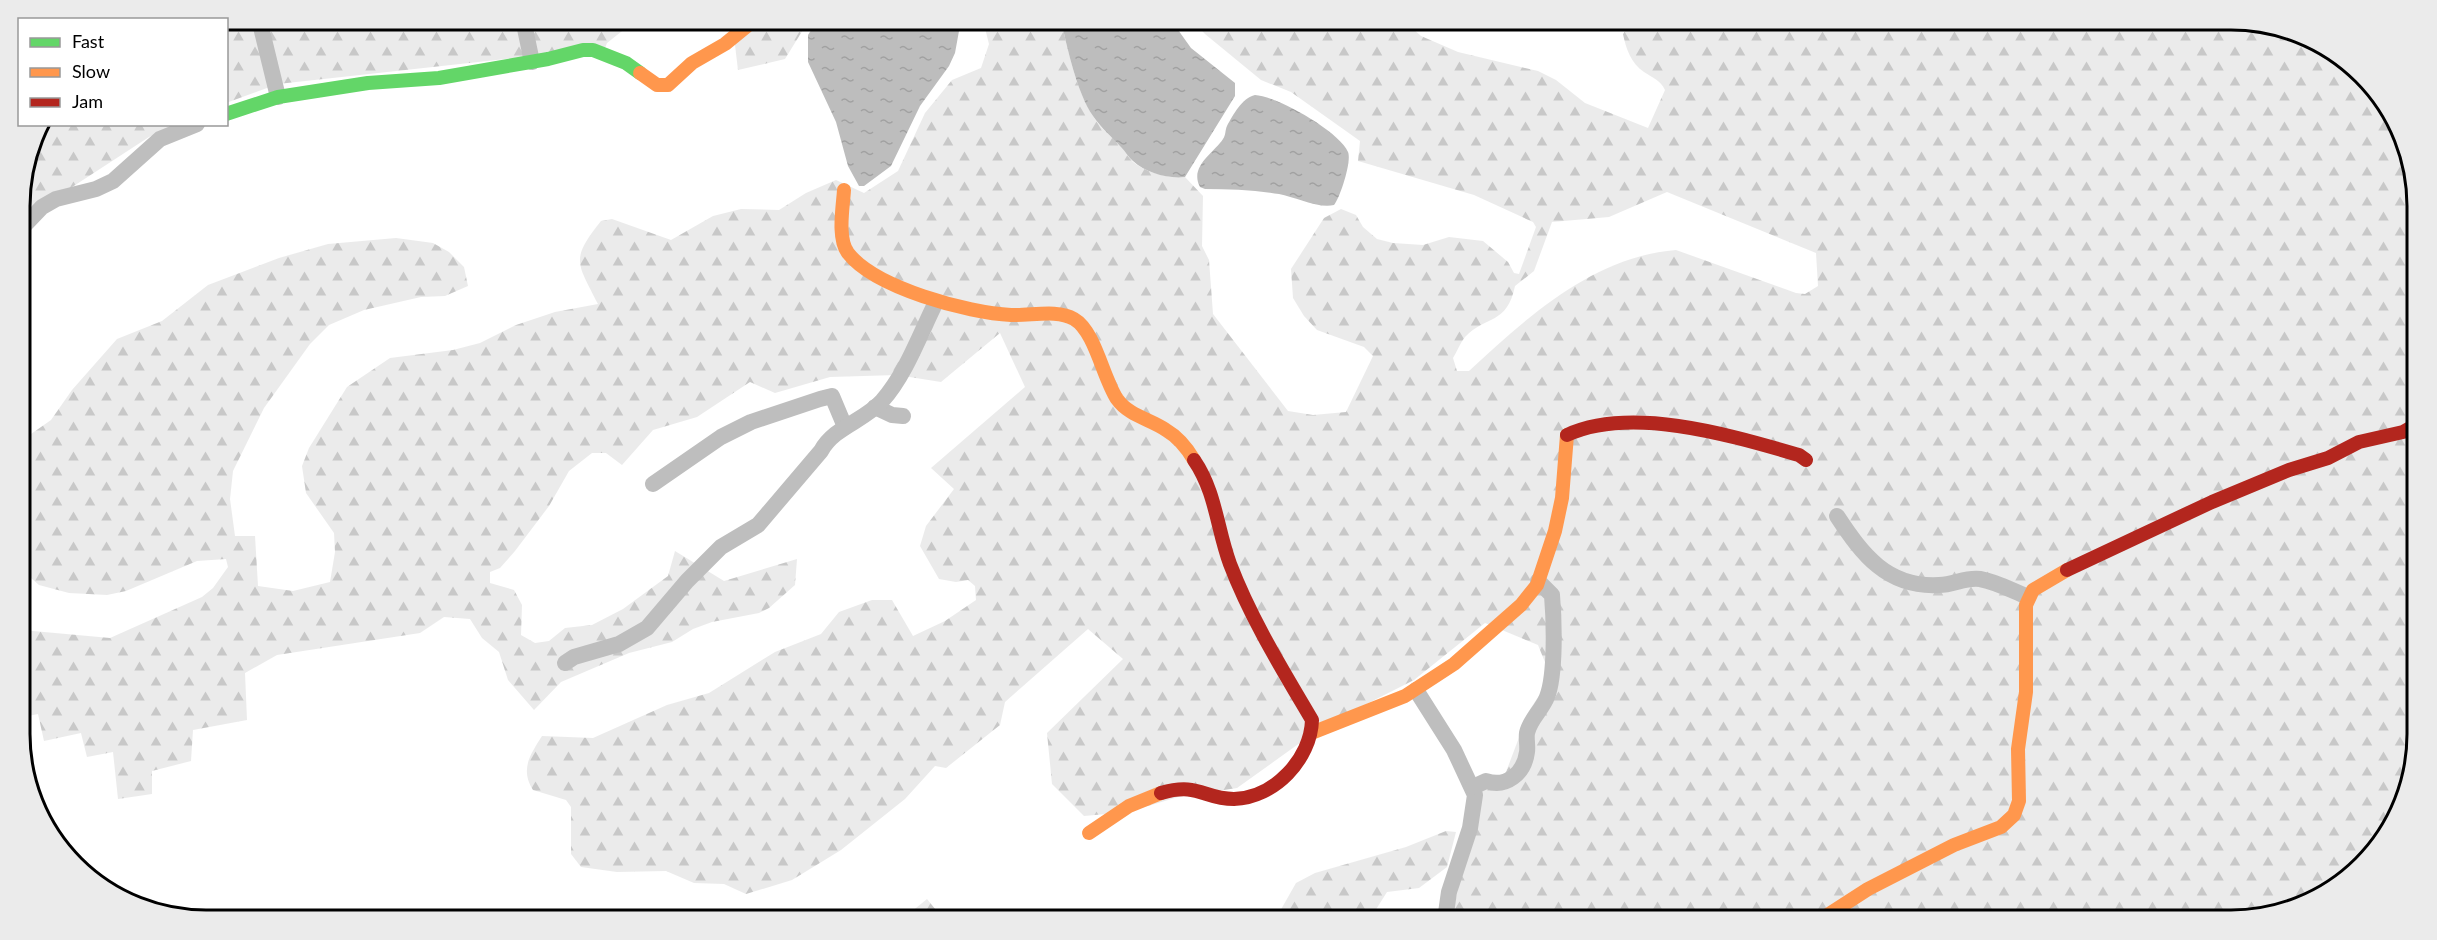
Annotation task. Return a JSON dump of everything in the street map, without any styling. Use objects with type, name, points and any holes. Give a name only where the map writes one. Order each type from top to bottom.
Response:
[{"type":"street","points":[[261,30],[278,98]]},
{"type":"street","points":[[525,30],[532,62]]},
{"type":"street","points":[[228,113],[278,98],[368,84],[439,78],[532,62],[576,51],[593,50],[626,63],[657,85],[663,86],[676,80],[693,63],[725,44],[742,30]]},
{"type":"street","points":[[30,220],[42,207],[56,199],[96,189],[113,181],[169,129],[186,126]]},
{"type":"street","points":[[844,190],[842,230],[847,252],[895,284],[936,302],[999,314],[1072,317],[1086,328],[1105,379],[1118,400],[1129,412],[1170,432],[1185,446],[1201,469],[1209,484],[1221,538],[1230,564],[1253,616],[1312,720],[1314,732],[1308,748],[1283,776],[1268,788],[1249,796],[1223,798],[1192,786],[1173,789],[1146,798],[1089,833]]},
{"type":"street","points":[[565,663],[574,657],[620,644],[647,628],[687,581],[721,547],[758,525],[827,440],[875,407],[896,379],[936,302]]},
{"type":"street","points":[[652,484],[721,437],[752,422],[820,399],[832,396],[845,427]]},
{"type":"street","points":[[875,407],[892,415],[903,416]]},
{"type":"street","points":[[1314,732],[1390,703],[1416,690],[1492,632],[1521,605],[1538,581],[1555,531],[1562,498],[1567,435],[1575,429],[1608,422],[1726,434],[1799,455],[1806,460]]},
{"type":"street","points":[[1835,910],[1868,889],[1954,845],[2001,826],[2014,815],[2019,801],[2018,749],[2025,692],[2025,615],[2028,597],[2043,583],[2212,502],[2289,470],[2328,458],[2359,442],[2407,430]]},
{"type":"street","points":[[1837,516],[1863,554],[1894,576],[1940,585],[1969,578],[1982,579],[2028,597]]},
{"type":"street","points":[[1473,787],[1486,782],[1497,785],[1507,782],[1522,770],[1527,753],[1527,733],[1536,711],[1547,698],[1554,620],[1552,595],[1538,581]]},
{"type":"street","points":[[1416,690],[1454,750],[1473,787],[1474,808],[1470,828],[1449,892],[1446,910]]},
{"type":"green space","points":[[228,30],[623,30],[607,43],[605,48],[278,84],[228,102]]},
{"type":"green space","points":[[733,30],[803,30],[785,59],[738,70]]},
{"type":"green space","points":[[986,30],[1064,30],[1077,82],[1087,106],[1099,124],[1137,165],[1157,174],[1185,177],[1203,196],[1202,246],[1209,260],[1213,314],[1288,411],[1313,415],[1346,412],[1373,356],[1364,347],[1317,330],[1304,316],[1293,298],[1291,269],[1324,218],[1341,209],[1356,215],[1363,227],[1377,239],[1393,243],[1423,245],[1449,237],[1483,241],[1508,262],[1514,273],[1519,274],[1536,227],[1533,222],[1474,195],[1358,161],[1360,141],[1291,92],[1261,80],[1201,30],[1414,30],[1421,36],[1458,52],[1538,71],[1556,80],[1585,103],[1648,128],[1665,90],[1659,81],[1639,68],[1630,55],[1623,34],[1626,30],[2243,30],[2288,39],[2309,48],[2347,74],[2371,99],[2394,139],[2405,183],[2407,206],[2407,746],[2398,791],[2389,812],[2371,841],[2338,874],[2288,901],[2243,910],[1453,910],[1481,789],[1506,772],[1529,711],[1551,677],[1538,645],[1485,623],[1414,680],[1325,725],[1237,788],[1178,797],[1128,812],[1084,816],[1052,784],[1047,733],[1123,659],[1088,629],[1005,702],[1000,725],[946,768],[935,766],[905,799],[841,850],[792,880],[746,894],[724,884],[694,883],[666,871],[617,872],[581,867],[571,854],[571,807],[566,800],[533,790],[529,782],[528,762],[542,736],[593,738],[667,705],[709,693],[775,652],[821,634],[839,612],[872,600],[892,600],[913,636],[945,621],[976,600],[975,586],[968,580],[956,582],[939,579],[920,546],[926,526],[954,489],[931,468],[1025,387],[1000,333],[941,382],[897,375],[830,377],[775,393],[750,382],[697,417],[653,430],[622,465],[606,453],[592,453],[569,471],[549,506],[515,551],[500,568],[490,572],[490,583],[514,590],[522,605],[521,635],[535,643],[549,641],[565,628],[592,625],[623,609],[668,576],[675,551],[724,581],[797,559],[795,585],[769,608],[759,613],[712,622],[693,629],[672,642],[629,653],[561,682],[534,710],[508,680],[499,652],[482,638],[470,619],[444,617],[420,633],[277,655],[245,673],[247,720],[193,730],[191,761],[152,771],[152,794],[118,799],[113,752],[87,757],[81,733],[44,741],[38,714],[30,716],[30,631],[110,638],[202,597],[213,588],[228,567],[226,559],[197,561],[126,591],[107,595],[69,593],[39,585],[30,577],[30,435],[51,420],[72,390],[117,339],[162,321],[208,285],[279,258],[328,244],[396,238],[433,243],[449,252],[464,267],[468,286],[445,296],[421,297],[364,310],[329,325],[310,344],[264,408],[233,471],[230,499],[235,536],[255,536],[258,586],[293,591],[330,582],[335,552],[334,533],[306,493],[302,466],[309,448],[347,387],[390,358],[453,350],[480,343],[516,325],[555,312],[598,304],[585,279],[580,261],[584,245],[601,221],[612,219],[671,240],[713,216],[741,209],[779,210],[806,193],[836,180],[864,193],[898,171],[925,113],[952,80],[981,68],[989,44]],"holes":[[[1667,192],[1816,253],[1818,286],[1805,294],[1796,293],[1676,250],[1646,255],[1617,264],[1563,293],[1538,311],[1469,371],[1457,371],[1453,358],[1463,339],[1501,313],[1507,307],[1515,286],[1534,271],[1552,222],[1609,217]]]},
{"type":"green space","points":[[49,126],[175,126],[149,137],[30,214],[30,194],[36,160]]},
{"type":"green space","points":[[1446,831],[1456,832],[1447,867],[1419,888],[1387,892],[1376,910],[1281,910],[1296,883],[1315,873],[1406,847]]},
{"type":"green space","points":[[927,899],[936,910],[914,910]]},
{"type":"water","points":[[811,30],[959,30],[955,53],[949,66],[920,106],[891,166],[864,186],[859,186],[848,166],[836,122],[808,62],[808,35]]},
{"type":"water","points":[[1064,30],[1178,30],[1191,48],[1235,83],[1235,96],[1185,177],[1158,174],[1138,165],[1096,120],[1077,83]]},
{"type":"water","points":[[1255,95],[1277,101],[1306,116],[1333,134],[1348,152],[1347,171],[1334,205],[1314,204],[1285,195],[1200,187],[1197,179],[1200,166],[1225,136],[1227,126],[1238,108]]},
{"type":"traffic: fast","points":[[228,113],[278,97],[368,83],[439,78],[548,59],[583,50],[593,50],[626,63],[640,73]]},
{"type":"traffic: slow","points":[[640,73],[657,85],[668,85],[692,63],[725,44],[742,30]]},
{"type":"traffic: slow","points":[[844,190],[843,239],[848,253],[861,266],[900,287],[948,304],[993,313],[1060,314],[1074,319],[1088,334],[1112,390],[1122,405],[1170,433],[1182,443],[1194,460]]},
{"type":"traffic: slow","points":[[1314,732],[1405,696],[1454,664],[1521,605],[1537,585],[1555,531],[1562,498],[1567,435]]},
{"type":"traffic: slow","points":[[1835,910],[1868,889],[1954,845],[2001,827],[2014,815],[2019,801],[2018,749],[2026,692],[2026,605],[2033,590],[2067,570]]},
{"type":"traffic: slow","points":[[1089,833],[1129,806],[1161,793]]},
{"type":"traffic: jam","points":[[1567,435],[1593,426],[1652,423],[1714,432],[1799,455],[1806,460]]},
{"type":"traffic: jam","points":[[2067,570],[2212,502],[2289,470],[2328,458],[2359,442],[2407,430]]},
{"type":"traffic: jam","points":[[1161,793],[1184,789],[1234,799],[1263,792],[1288,774],[1297,762],[1305,749],[1312,720],[1247,604],[1230,564],[1207,485],[1194,460]]}]
